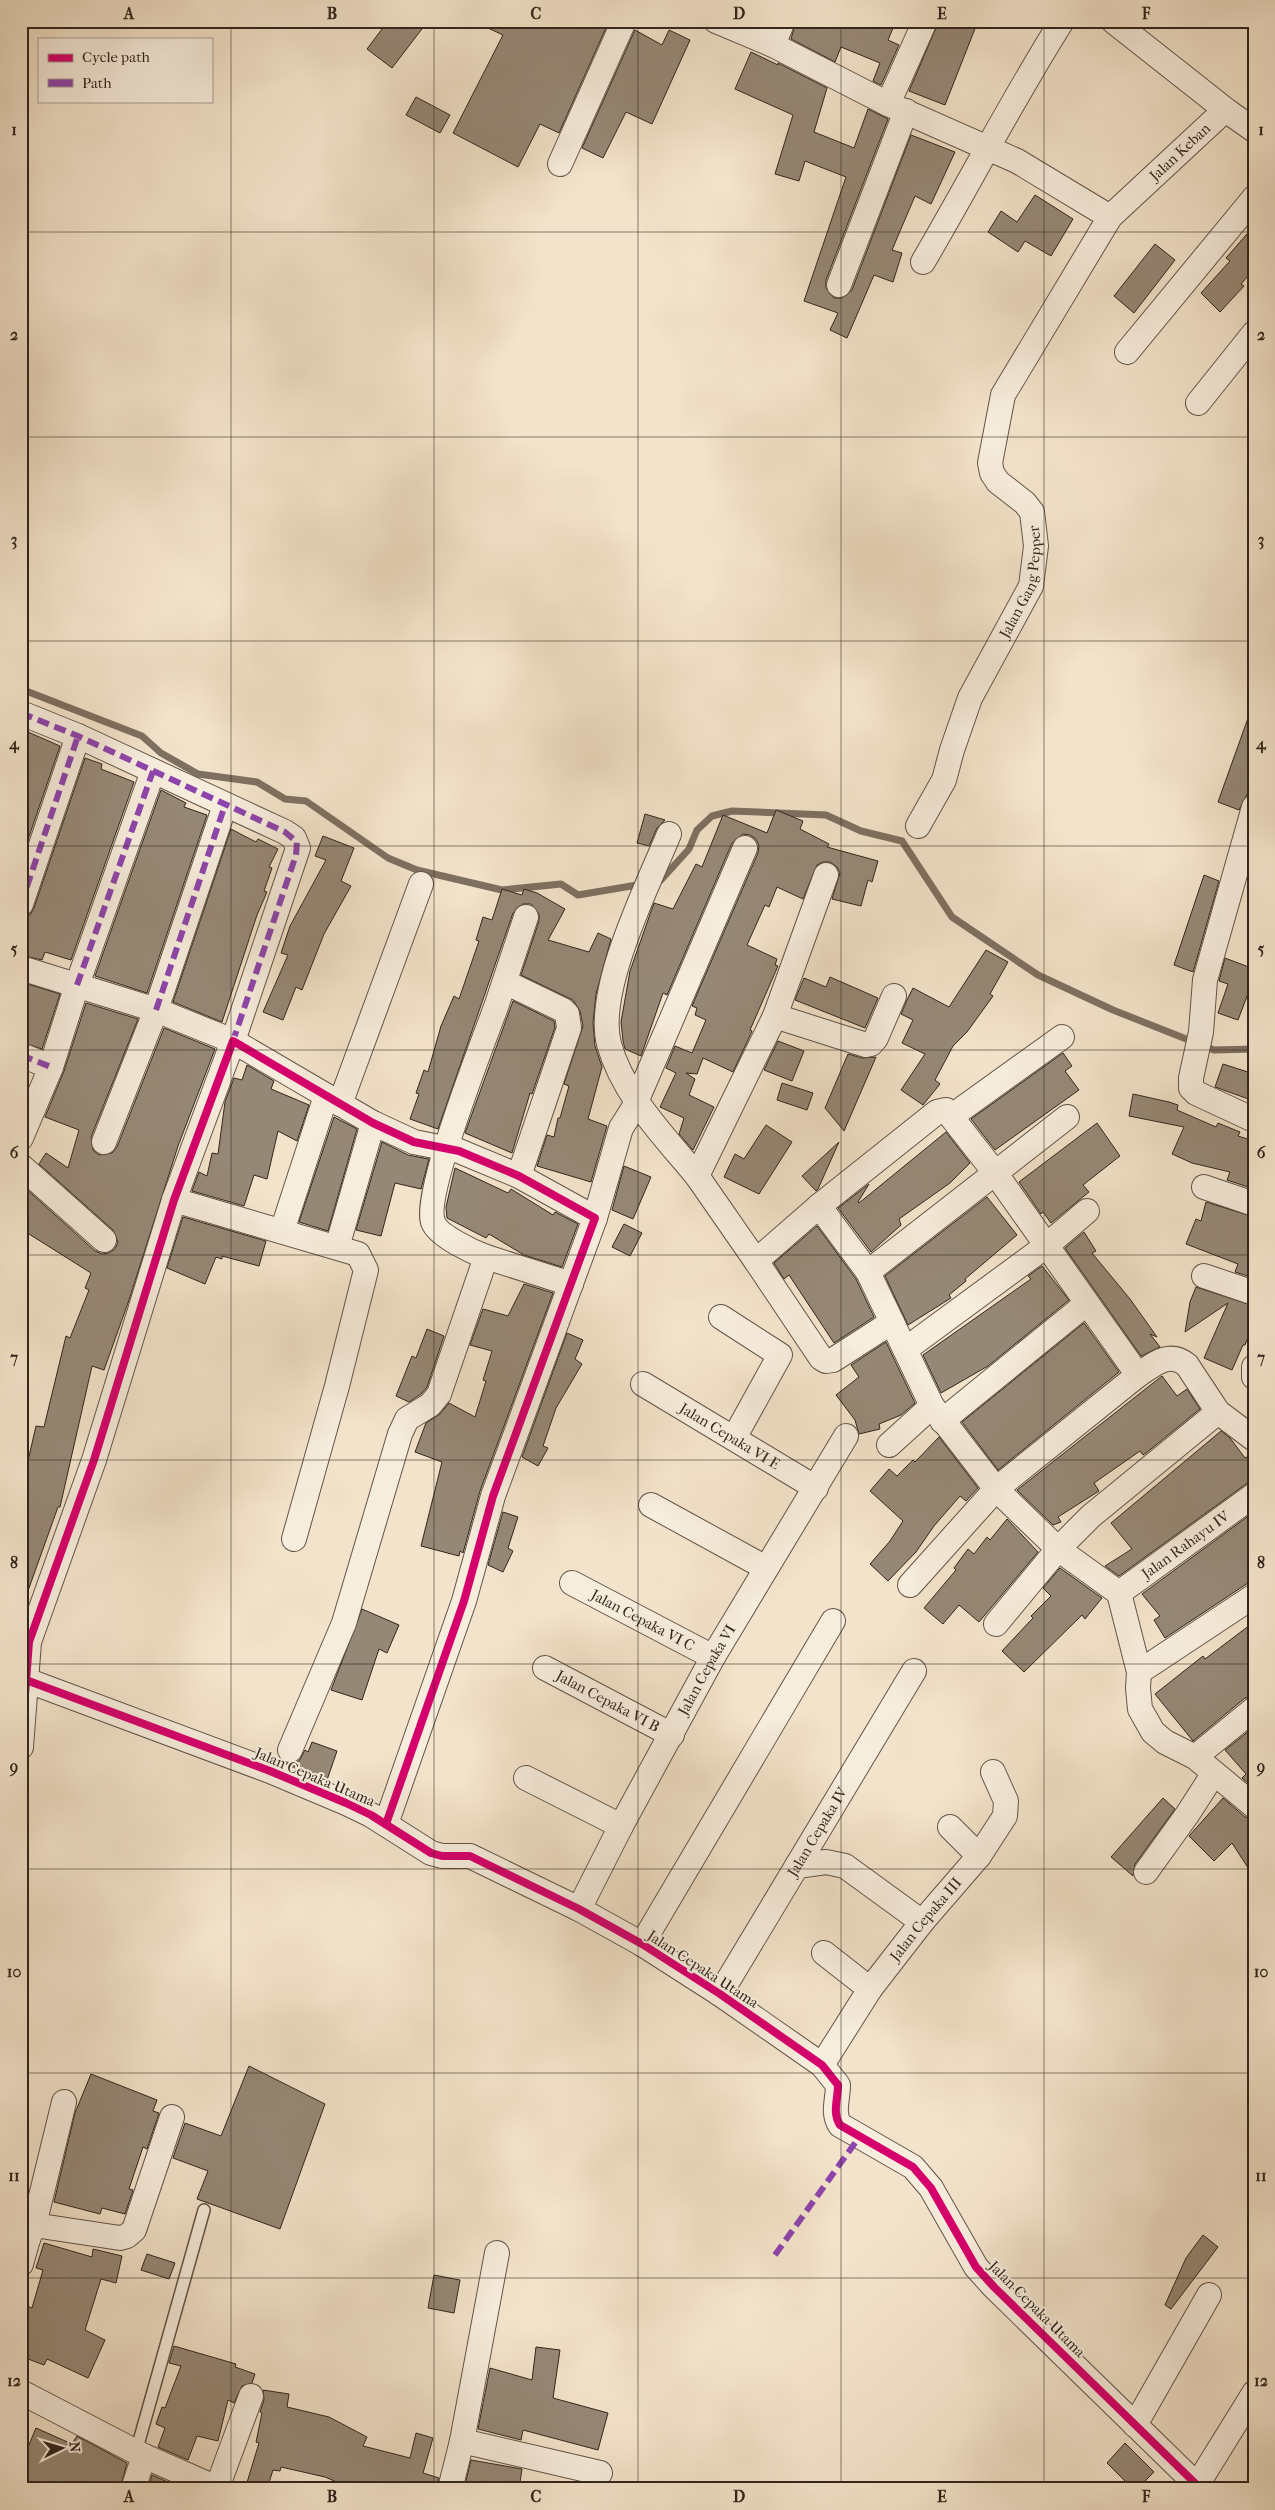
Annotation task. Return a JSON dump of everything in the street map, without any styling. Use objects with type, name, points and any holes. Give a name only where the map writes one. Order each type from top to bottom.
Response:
[{"type":"street","points":[[560,164],[624,21]]},
{"type":"street","points":[[716,21],[773,45],[897,107],[1018,161],[1110,217]]},
{"type":"street","points":[[773,45],[783,21]]},
{"type":"street","points":[[839,285],[925,21]]},
{"type":"street","points":[[923,262],[965,191],[986,147],[1062,21]]},
{"type":"street","points":[[1113,21],[1227,111],[1252,124]]},
{"type":"street","name":"Jalan Keban","points":[[1110,217],[1219,115],[1227,111]]},
{"type":"street","points":[[1127,352],[1254,198]]},
{"type":"street","name":"Jalan Gang Pepper","points":[[918,826],[944,780],[970,698],[1031,586],[1036,546],[1032,512],[1025,503],[998,482],[992,473],[990,463],[1003,394],[1110,217]]},
{"type":"street","points":[[1198,403],[1254,333]]},
{"type":"street","points":[[21,713],[78,736],[285,832],[294,838],[298,848],[233,1041],[174,1200],[94,1460],[29,1642],[21,1747]]},
{"type":"street","points":[[21,904],[78,736]]},
{"type":"street","points":[[21,1138],[51,1067],[77,984],[153,771]]},
{"type":"street","points":[[104,1142],[156,1010],[225,805]]},
{"type":"street","points":[[1254,808],[1205,980],[1201,1032],[1191,1078],[1191,1088],[1196,1093],[1254,1120]]},
{"type":"street","points":[[669,834],[628,933],[610,1000],[607,1024],[609,1043],[630,1113],[697,1176],[821,1358],[826,1361],[833,1360],[892,1322]]},
{"type":"street","points":[[386,1824],[464,1601],[493,1496],[595,1218],[630,1113],[745,848]]},
{"type":"street","points":[[697,1176],[774,1016],[826,875]]},
{"type":"street","points":[[285,1222],[421,884]]},
{"type":"street","points":[[526,917],[446,1148],[432,1209],[433,1222],[437,1230],[473,1252],[571,1284]]},
{"type":"street","points":[[21,968],[156,1010],[233,1041],[373,1123],[414,1142],[459,1151],[519,1176],[595,1218]]},
{"type":"street","points":[[505,982],[563,1010],[567,1014],[570,1028],[519,1176]]},
{"type":"street","points":[[774,1016],[866,1045],[871,1044],[876,1038],[894,996]]},
{"type":"street","points":[[952,1116],[1062,1038]]},
{"type":"street","points":[[21,1056],[51,1067]]},
{"type":"street","points":[[756,1261],[819,1206],[937,1112],[946,1110],[996,1174],[1086,1304],[1138,1375]]},
{"type":"street","points":[[868,1272],[1067,1117]]},
{"type":"street","points":[[340,1237],[373,1123]]},
{"type":"street","points":[[21,1166],[104,1240]]},
{"type":"street","points":[[1204,1187],[1254,1204]]},
{"type":"street","points":[[174,1200],[358,1254],[366,1270],[337,1386],[294,1539]]},
{"type":"street","points":[[819,1206],[868,1272],[937,1414],[996,1489],[1058,1549],[1119,1593],[1139,1672],[1138,1698],[1144,1719],[1153,1732],[1165,1742],[1195,1758],[1254,1806]]},
{"type":"street","points":[[906,1349],[1046,1246],[1087,1211]]},
{"type":"street","points":[[290,1750],[344,1624],[400,1434],[407,1419],[430,1405],[439,1394],[486,1257]]},
{"type":"street","points":[[1204,1276],[1254,1293]]},
{"type":"street","points":[[889,1445],[937,1414],[1086,1304]]},
{"type":"street","points":[[721,1317],[780,1355],[734,1438]]},
{"type":"street","points":[[910,1585],[996,1489],[1138,1375],[1160,1360],[1169,1357],[1181,1360],[1187,1365],[1218,1412],[1254,1439]]},
{"type":"street","points":[[1254,1367],[1254,1377]]},
{"type":"street","name":"Jalan Cepaka VI E","points":[[643,1384],[816,1488]]},
{"type":"street","points":[[996,1624],[1058,1549],[1091,1516],[1218,1412]]},
{"type":"street","name":"Jalan Cepaka VI","points":[[579,1909],[621,1826],[713,1657],[846,1436]]},
{"type":"street","name":"Jalan Rahayu IV","points":[[1119,1593],[1254,1496]]},
{"type":"street","points":[[651,1505],[766,1568]]},
{"type":"street","name":"Jalan Cepaka VI C","points":[[572,1584],[713,1657]]},
{"type":"street","points":[[1139,1672],[1254,1596]]},
{"type":"street","points":[[642,1944],[833,1621]]},
{"type":"street","name":"Jalan Cepaka VI B","points":[[545,1668],[672,1735]]},
{"type":"street","name":"Jalan Cepaka IV","points":[[720,1994],[914,1671]]},
{"type":"street","name":"Jalan Cepaka Utama","points":[[26,1680],[270,1770],[346,1803],[386,1824],[431,1853],[442,1856],[470,1856],[579,1909],[642,1944],[720,1994],[822,2065],[838,2085],[835,2111],[836,2119],[840,2125],[913,2167],[931,2188],[976,2267],[1025,2319],[1199,2487]]},
{"type":"street","points":[[1195,1758],[1254,1709]]},
{"type":"street","name":"Jalan Cepaka III","points":[[822,2065],[870,1989],[922,1922],[979,1856],[1005,1816],[1006,1809],[1002,1790],[993,1772]]},
{"type":"street","points":[[1146,1872],[1188,1815],[1214,1773]]},
{"type":"street","points":[[526,1778],[621,1826]]},
{"type":"street","points":[[950,1827],[979,1856]]},
{"type":"street","points":[[797,1866],[826,1862],[845,1866],[922,1922]]},
{"type":"street","points":[[824,1953],[870,1989]]},
{"type":"street","points":[[21,2264],[64,2102]]},
{"type":"street","points":[[28,2234],[120,2238],[127,2236],[134,2230],[172,2117]]},
{"type":"street","points":[[450,2489],[462,2441],[497,2253]]},
{"type":"street","points":[[1134,2426],[1209,2295]]},
{"type":"street","points":[[21,2392],[140,2454],[218,2488],[251,2396]]},
{"type":"street","points":[[1199,2487],[1254,2393]]},
{"type":"street","points":[[462,2441],[600,2473]]},
{"type":"street","points":[[133,2489],[140,2454]]},
{"type":"lane","points":[[140,2454],[204,2210]]},
{"type":"building","points":[[388,21],[428,21],[392,68],[367,49]]},
{"type":"building","points":[[473,21],[609,21],[559,133],[540,124],[518,167],[453,133],[503,35]]},
{"type":"building","points":[[796,21],[896,21],[888,40],[899,45],[881,85],[873,81],[880,63],[841,47],[835,62],[791,39]]},
{"type":"building","points":[[939,21],[978,21],[945,105],[909,91]]},
{"type":"building","points":[[635,30],[662,45],[669,30],[690,40],[652,124],[626,112],[603,158],[582,148]]},
{"type":"building","points":[[751,52],[778,65],[778,63],[827,88],[814,132],[854,148],[868,109],[888,119],[826,280],[826,288],[834,298],[842,298],[852,290],[911,135],[955,152],[931,204],[915,196],[892,250],[902,253],[893,282],[874,275],[847,338],[830,330],[838,313],[804,301],[846,177],[805,161],[799,181],[775,174],[793,115],[735,89]]},
{"type":"building","points":[[416,97],[450,115],[440,133],[406,115]]},
{"type":"building","points":[[1035,195],[1073,219],[1051,256],[1025,241],[1018,252],[988,232],[1001,211],[1017,222]]},
{"type":"building","points":[[1254,226],[1254,269],[1241,284],[1244,286],[1220,312],[1201,293],[1230,261],[1226,258]]},
{"type":"building","points":[[1155,244],[1175,260],[1134,313],[1114,296]]},
{"type":"building","points":[[1252,707],[1254,707],[1254,781],[1239,810],[1218,802]]},
{"type":"building","points":[[21,729],[60,746],[21,860]]},
{"type":"building","points":[[85,758],[102,764],[101,769],[134,782],[71,960],[45,952],[42,960],[21,955],[21,917],[30,915],[34,908]]},
{"type":"building","points":[[161,790],[186,803],[184,807],[207,815],[147,993],[95,976]]},
{"type":"building","points":[[776,810],[803,821],[800,829],[829,844],[827,847],[878,861],[872,882],[868,880],[861,906],[832,899],[840,873],[837,867],[830,862],[823,862],[817,865],[803,899],[777,887],[769,907],[765,905],[747,945],[777,959],[775,965],[778,966],[733,1072],[703,1058],[697,1074],[686,1073],[695,1079],[689,1095],[714,1107],[693,1150],[679,1134],[684,1118],[660,1107],[676,1073],[666,1068],[675,1046],[692,1053],[706,1020],[695,1015],[697,1008],[692,1006],[758,853],[759,846],[756,839],[750,835],[743,834],[732,843],[667,995],[663,993],[641,1056],[625,1049],[623,1041],[621,1022],[630,971],[654,903],[673,909],[696,864],[702,867],[723,815],[767,833]]},
{"type":"building","points":[[645,814],[665,820],[657,828],[649,846],[637,843]]},
{"type":"building","points":[[231,829],[256,842],[258,839],[278,849],[269,867],[272,868],[264,891],[267,892],[257,915],[222,1022],[173,1002]]},
{"type":"building","points":[[323,836],[354,848],[341,881],[351,886],[324,934],[302,990],[296,987],[283,1020],[263,1012],[288,955],[281,953],[290,926],[326,860],[315,856]]},
{"type":"building","points":[[1204,875],[1219,881],[1193,972],[1174,965]]},
{"type":"building","points":[[502,889],[522,895],[524,889],[537,893],[565,909],[548,940],[589,952],[598,933],[611,939],[596,994],[593,1023],[595,1046],[602,1067],[588,1119],[607,1126],[591,1182],[537,1166],[547,1135],[554,1137],[558,1118],[560,1118],[569,1086],[564,1084],[583,1026],[580,1011],[573,1000],[521,975],[539,921],[539,914],[531,904],[523,904],[513,913],[438,1129],[410,1119],[419,1094],[416,1093],[424,1070],[428,1072],[441,1026],[454,996],[459,999],[479,941],[476,940],[483,917],[492,920]]},
{"type":"building","points":[[986,950],[1008,962],[990,994],[993,996],[967,1032],[953,1046],[935,1080],[940,1084],[923,1105],[901,1090],[925,1054],[902,1043],[913,1020],[901,1014],[913,988],[949,1007]]},
{"type":"building","points":[[1225,958],[1254,969],[1254,978],[1238,1020],[1218,1013],[1228,984],[1219,981]]},
{"type":"building","points":[[830,977],[878,998],[865,1028],[795,1000],[804,978],[826,987]]},
{"type":"building","points":[[21,982],[60,994],[42,1049],[21,1042]]},
{"type":"building","points":[[513,1001],[554,1021],[555,1027],[532,1094],[530,1093],[512,1153],[465,1133]]},
{"type":"building","points":[[86,1003],[138,1019],[91,1137],[93,1150],[99,1155],[112,1153],[117,1147],[164,1028],[215,1049],[178,1146],[129,1300],[104,1370],[92,1366],[60,1507],[58,1507],[24,1602],[21,1602],[21,1473],[25,1474],[36,1426],[44,1427],[66,1336],[70,1338],[89,1290],[85,1288],[91,1273],[21,1229],[21,1191],[24,1187],[95,1251],[102,1254],[109,1253],[115,1249],[118,1242],[113,1230],[39,1164],[46,1153],[68,1168],[79,1130],[45,1117],[64,1071]]},
{"type":"building","points":[[778,1041],[804,1051],[792,1081],[764,1070]]},
{"type":"building","points":[[1063,1053],[1072,1066],[1065,1071],[1079,1090],[995,1150],[971,1119]]},
{"type":"building","points":[[848,1054],[862,1058],[876,1057],[844,1131],[825,1108]]},
{"type":"building","points":[[1223,1064],[1254,1074],[1254,1101],[1215,1087]]},
{"type":"building","points":[[247,1065],[274,1081],[271,1089],[309,1105],[297,1141],[278,1131],[267,1179],[254,1175],[244,1206],[192,1191],[199,1172],[207,1176],[212,1153],[218,1154],[225,1102],[234,1078],[242,1080]]},
{"type":"building","points":[[782,1083],[813,1093],[807,1110],[777,1100]]},
{"type":"building","points":[[1133,1094],[1178,1105],[1177,1110],[1216,1127],[1218,1123],[1240,1132],[1238,1136],[1254,1141],[1254,1189],[1227,1180],[1230,1172],[1192,1163],[1172,1154],[1184,1127],[1129,1116]]},
{"type":"building","points":[[334,1117],[357,1129],[328,1231],[299,1222]]},
{"type":"building","points":[[1097,1123],[1120,1156],[1083,1185],[1089,1192],[1051,1223],[1043,1212],[1041,1214],[1019,1182]]},
{"type":"building","points":[[766,1125],[792,1142],[759,1194],[724,1177],[735,1154],[744,1159]]},
{"type":"building","points":[[946,1132],[970,1163],[950,1183],[899,1219],[901,1225],[871,1252],[838,1208],[869,1184],[859,1203]]},
{"type":"building","points":[[382,1142],[408,1155],[429,1159],[421,1189],[395,1183],[381,1236],[356,1230]]},
{"type":"building","points":[[839,1142],[818,1189],[816,1191],[802,1176]]},
{"type":"building","points":[[624,1166],[651,1177],[633,1219],[612,1210]]},
{"type":"building","points":[[455,1168],[508,1193],[511,1189],[553,1215],[555,1212],[578,1224],[562,1267],[524,1255],[489,1234],[486,1238],[447,1218],[446,1207]]},
{"type":"building","points":[[987,1197],[1017,1235],[965,1279],[966,1281],[949,1295],[951,1298],[908,1325],[885,1276]]},
{"type":"building","points":[[1206,1202],[1254,1217],[1254,1278],[1235,1272],[1238,1264],[1186,1244],[1196,1219],[1201,1221]]},
{"type":"building","points":[[183,1217],[266,1241],[259,1266],[222,1256],[222,1259],[216,1257],[205,1284],[167,1268]]},
{"type":"building","points":[[624,1224],[642,1233],[630,1256],[612,1247]]},
{"type":"building","points":[[817,1226],[856,1279],[874,1317],[834,1343],[789,1275],[784,1279],[774,1263]]},
{"type":"building","points":[[1084,1232],[1096,1251],[1092,1253],[1130,1299],[1157,1337],[1150,1334],[1160,1347],[1141,1356],[1065,1248]]},
{"type":"building","points":[[1042,1266],[1069,1300],[988,1366],[941,1393],[923,1355],[1031,1279],[1028,1276]]},
{"type":"building","points":[[524,1284],[553,1293],[480,1491],[463,1553],[460,1551],[459,1556],[421,1546],[442,1462],[415,1452],[426,1423],[440,1414],[449,1403],[475,1417],[486,1381],[483,1380],[492,1351],[470,1345],[483,1309],[508,1316]]},
{"type":"building","points":[[1196,1287],[1254,1306],[1254,1321],[1245,1345],[1243,1345],[1232,1370],[1204,1358],[1228,1303],[1185,1332],[1190,1302]]},
{"type":"building","points":[[1084,1323],[1119,1372],[998,1470],[962,1422]]},
{"type":"building","points":[[427,1329],[444,1336],[427,1387],[421,1394],[409,1402],[396,1396],[412,1356],[416,1358]]},
{"type":"building","points":[[567,1333],[583,1340],[575,1359],[582,1364],[556,1408],[543,1446],[548,1448],[538,1466],[522,1457]]},
{"type":"building","points":[[886,1342],[915,1403],[901,1415],[879,1424],[880,1429],[859,1434],[855,1420],[836,1395],[859,1377],[851,1365]]},
{"type":"building","points":[[1162,1376],[1177,1396],[1187,1389],[1200,1409],[1146,1453],[1143,1455],[1140,1451],[1094,1483],[1099,1491],[1058,1517],[1061,1522],[1053,1525],[1017,1490]]},
{"type":"building","points":[[1221,1431],[1230,1438],[1245,1458],[1254,1453],[1254,1481],[1246,1484],[1119,1576],[1105,1566],[1132,1549],[1111,1523]]},
{"type":"building","points":[[939,1437],[978,1488],[966,1501],[960,1496],[934,1526],[916,1552],[888,1581],[870,1564],[890,1541],[903,1521],[870,1491],[889,1469],[897,1476],[913,1460],[915,1462]]},
{"type":"building","points":[[503,1512],[518,1517],[508,1548],[513,1551],[503,1572],[488,1565]]},
{"type":"building","points":[[1254,1512],[1254,1579],[1165,1638],[1154,1620],[1160,1616],[1142,1594]]},
{"type":"building","points":[[1007,1519],[1038,1552],[979,1622],[959,1605],[943,1624],[924,1608],[956,1570],[954,1568],[968,1549],[974,1554],[987,1537],[990,1540]]},
{"type":"building","points":[[1060,1568],[1102,1598],[1085,1619],[1082,1615],[1024,1672],[1002,1651],[1033,1618],[1031,1616],[1051,1596],[1043,1588]]},
{"type":"building","points":[[362,1609],[399,1625],[387,1653],[379,1649],[362,1700],[331,1690]]},
{"type":"building","points":[[1254,1622],[1254,1696],[1245,1698],[1193,1741],[1155,1694],[1203,1656],[1205,1659]]},
{"type":"building","points":[[1254,1727],[1254,1788],[1242,1778],[1246,1774],[1225,1750]]},
{"type":"building","points":[[312,1742],[337,1751],[327,1780],[286,1763],[299,1761],[305,1750],[308,1752]]},
{"type":"building","points":[[1163,1798],[1175,1809],[1135,1864],[1133,1876],[1111,1857]]},
{"type":"building","points":[[1223,1798],[1245,1817],[1254,1819],[1254,1877],[1232,1843],[1214,1861],[1189,1836]]},
{"type":"building","points":[[249,2066],[325,2104],[280,2229],[197,2199],[208,2171],[173,2158],[185,2123],[221,2136]]},
{"type":"building","points":[[91,2074],[157,2100],[153,2111],[159,2113],[147,2149],[143,2147],[129,2189],[133,2190],[125,2214],[102,2208],[100,2214],[54,2202],[75,2113]]},
{"type":"building","points":[[1203,2235],[1218,2247],[1171,2309],[1165,2305],[1186,2258]]},
{"type":"building","points":[[44,2243],[92,2257],[93,2249],[122,2256],[116,2283],[101,2279],[85,2330],[105,2340],[88,2378],[47,2359],[44,2365],[28,2359],[29,2355],[21,2353],[21,2304],[32,2308],[43,2270],[36,2268]]},
{"type":"building","points":[[147,2254],[175,2263],[169,2279],[141,2270]]},
{"type":"building","points":[[434,2275],[460,2280],[454,2313],[428,2308]]},
{"type":"building","points":[[174,2346],[236,2364],[235,2367],[255,2374],[252,2383],[242,2386],[234,2403],[228,2400],[218,2441],[197,2436],[188,2460],[158,2447],[165,2428],[156,2424],[162,2407],[165,2408],[181,2366],[169,2363]]},
{"type":"building","points":[[536,2347],[560,2350],[553,2398],[608,2413],[598,2450],[523,2430],[521,2440],[478,2429],[490,2368],[532,2380]]},
{"type":"building","points":[[263,2390],[289,2394],[287,2407],[329,2417],[367,2437],[363,2446],[410,2458],[416,2433],[433,2438],[423,2473],[439,2478],[437,2489],[353,2489],[325,2477],[281,2467],[280,2471],[273,2470],[267,2489],[245,2489],[259,2443],[256,2442],[262,2413],[260,2412],[264,2400]]},
{"type":"building","points":[[36,2428],[72,2444],[77,2436],[127,2463],[120,2489],[35,2489],[21,2483],[21,2464]]},
{"type":"building","points":[[1125,2443],[1154,2472],[1137,2489],[1133,2489],[1107,2463]]},
{"type":"building","points":[[471,2460],[522,2469],[519,2489],[464,2489]]},
{"type":"building","points":[[152,2475],[177,2486],[176,2489],[148,2489]]},
{"type":"waterway","points":[[21,689],[142,736],[161,753],[198,774],[257,782],[285,799],[306,801],[388,858],[417,870],[502,890],[561,884],[578,895],[643,884]]},
{"type":"waterway","points":[[656,881],[661,880],[689,849],[697,830],[712,816],[732,811],[826,815],[861,831],[902,841],[952,917],[1038,975],[1113,1010],[1214,1050],[1254,1049]]},
{"type":"marked path","points":[[21,713],[78,736],[285,832],[297,842],[296,855],[233,1041]]},
{"type":"marked path","points":[[21,904],[78,736]]},
{"type":"marked path","points":[[77,985],[153,771]]},
{"type":"marked path","points":[[156,1010],[225,805]]},
{"type":"marked path","points":[[21,1055],[51,1067]]},
{"type":"marked path","points":[[775,2255],[860,2136]]},
{"type":"cycle path","points":[[21,1747],[29,1642],[94,1460],[174,1200],[233,1041],[373,1123],[414,1142],[459,1151],[519,1176],[595,1218],[493,1496],[464,1601],[386,1824]]},
{"type":"cycle path","points":[[26,1680],[270,1771],[346,1803],[371,1815],[431,1853],[442,1856],[470,1856],[579,1909],[642,1944],[720,1994],[822,2065],[838,2085],[836,2116],[840,2125],[913,2167],[931,2188],[976,2267],[994,2287],[1201,2489]]}]
